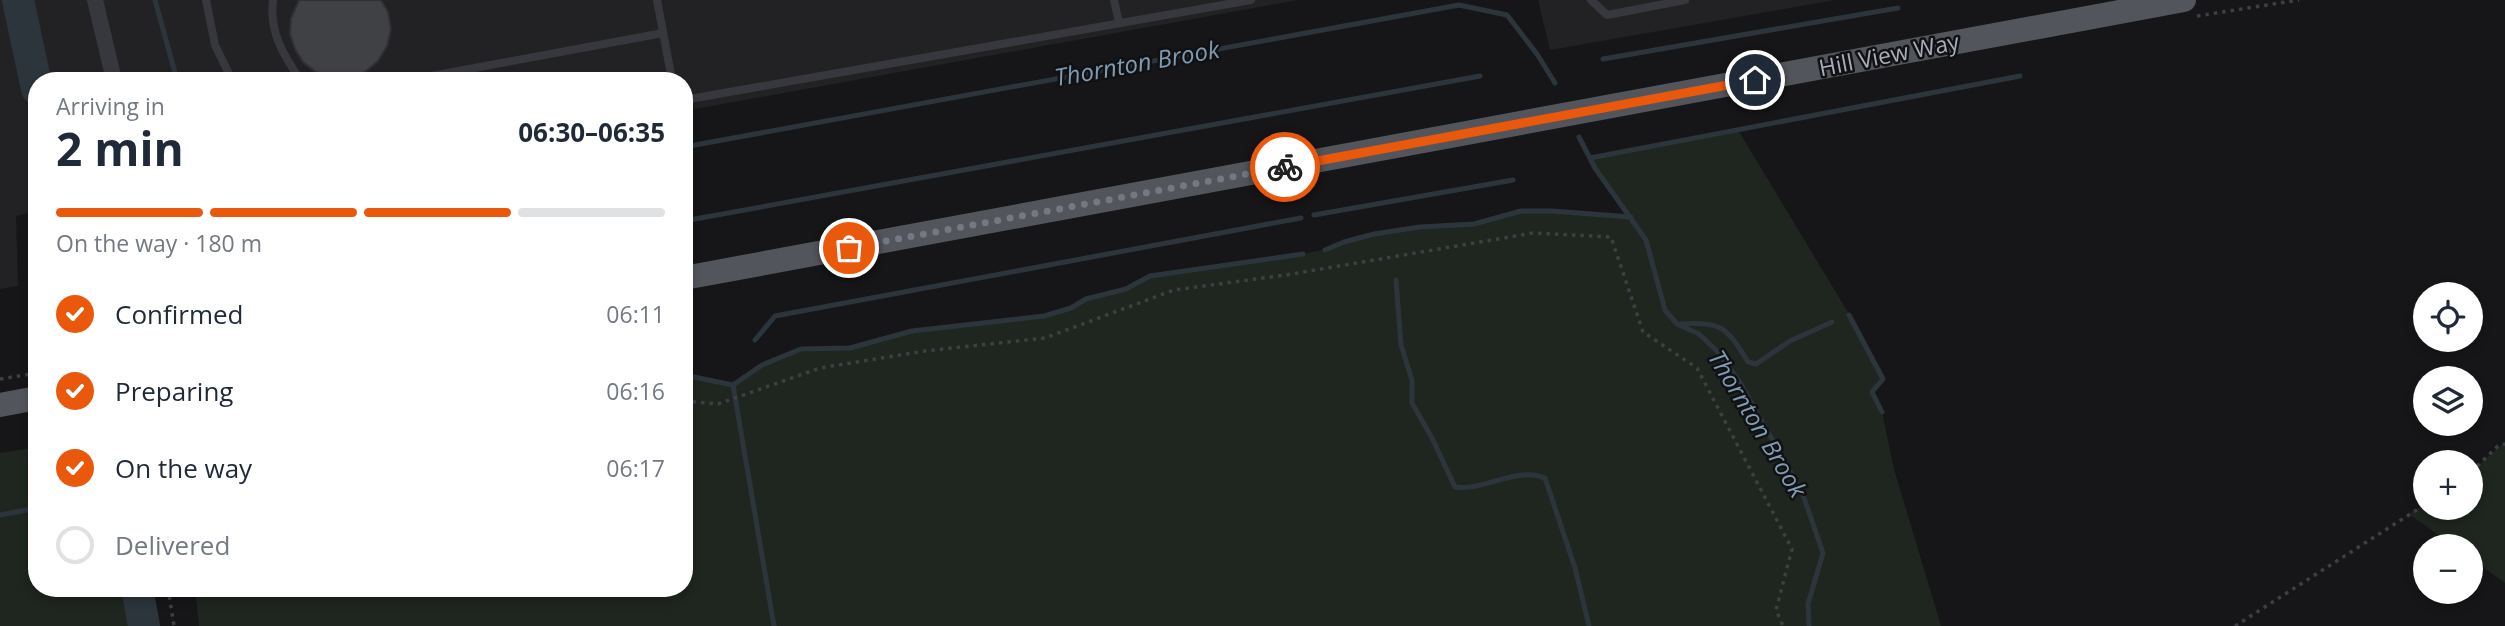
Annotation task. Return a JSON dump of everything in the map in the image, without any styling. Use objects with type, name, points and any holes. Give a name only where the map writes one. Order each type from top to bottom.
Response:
[{"type":"main road","name":"Hill View Way","points":[[693,276],[2184,0]]},
{"type":"main road","points":[[0,405],[28,400]]},
{"type":"street","points":[[95,0],[112,72]]},
{"type":"lane","points":[[206,0],[215,45],[228,72]]},
{"type":"lane","points":[[273,0],[273,24],[283,56],[295,72]]},
{"type":"lane","points":[[657,0],[670,72]]},
{"type":"lane","points":[[1114,0],[1119,23]]},
{"type":"lane","points":[[693,98],[1251,0]]},
{"type":"lane","points":[[1591,0],[1607,15],[1685,0]]},
{"type":"lane","points":[[453,72],[663,33]]},
{"type":"path","points":[[693,402],[718,404],[820,368],[925,351],[1045,338],[1174,290],[1286,275],[1533,233],[1611,237],[1643,331],[1697,368],[1792,549],[1776,610],[1783,626]]},
{"type":"path","points":[[0,379],[28,374]]},
{"type":"path","points":[[2483,460],[2498,446],[2505,444]]},
{"type":"path","points":[[2235,626],[2413,512]]},
{"type":"path","points":[[169,597],[174,626]]},
{"type":"shaded area","points":[[0,0],[1298,0],[693,109],[693,72],[28,72],[28,213],[16,216],[18,286],[0,289]]},
{"type":"shaded area","points":[[1538,0],[1835,0],[1550,50]]},
{"type":"shaded area","points":[[1738,130],[1849,314],[1883,379],[1872,392],[1882,412],[1894,469],[1941,626],[199,626],[196,597],[693,597],[693,377],[733,385],[762,365],[801,349],[850,348],[912,331],[1044,316],[1071,308],[1086,299],[1126,289],[1150,276],[1303,254],[1387,232],[1471,225],[1516,212],[1536,210],[1630,217],[1590,158]]},
{"type":"shaded area","points":[[2505,442],[2505,583],[2483,567],[2483,534],[2437,534],[2417,520],[2483,520],[2483,461]]},
{"type":"shaded area","points":[[28,448],[28,597],[139,597],[144,626],[0,626],[0,453]]},
{"type":"building","points":[[299,0],[381,0],[388,12],[391,29],[387,46],[378,61],[365,72],[316,72],[303,62],[295,49],[290,34],[291,18]]},
{"type":"waterway","points":[[18,0],[33,72]]},
{"type":"waterway","name":"Thornton Brook","points":[[155,0],[175,72]]},
{"type":"waterway","name":"Thornton Brook","points":[[693,145],[1459,5],[1507,15],[1555,83]]},
{"type":"waterway","points":[[1603,59],[1898,8]]},
{"type":"waterway","points":[[693,219],[1480,76]]},
{"type":"waterway","points":[[1590,158],[2020,76]]},
{"type":"waterway","name":"Thornton Brook","points":[[1579,137],[1595,168],[1646,240],[1665,310],[1677,324],[1699,334],[1717,351],[1739,381],[1802,492],[1823,553],[1808,604],[1809,626]]},
{"type":"waterway","points":[[1314,215],[1513,180]]},
{"type":"waterway","points":[[1325,250],[1374,234],[1420,227],[1474,224],[1521,211],[1631,217]]},
{"type":"waterway","points":[[755,340],[775,316],[1301,218]]},
{"type":"waterway","points":[[774,626],[733,385],[762,365],[801,349],[850,348],[912,331],[1044,316],[1071,308],[1086,299],[1126,289],[1150,276],[1303,254]]},
{"type":"waterway","points":[[1396,280],[1401,345],[1412,380],[1412,403],[1455,487],[1478,486],[1523,475],[1545,478],[1575,568],[1589,626]]},
{"type":"waterway","points":[[1849,315],[1883,379],[1872,392],[1882,412]]},
{"type":"waterway","points":[[1680,324],[1705,324],[1722,329],[1748,362],[1756,364],[1790,341],[1832,322]]},
{"type":"waterway","points":[[693,377],[733,385]]},
{"type":"waterway","points":[[0,515],[28,510]]},
{"type":"waterway","points":[[139,597],[144,626]]},
{"type":"way so far","points":[[849,248],[1285,167]]},
{"type":"route","points":[[1285,167],[1755,80]]}]
